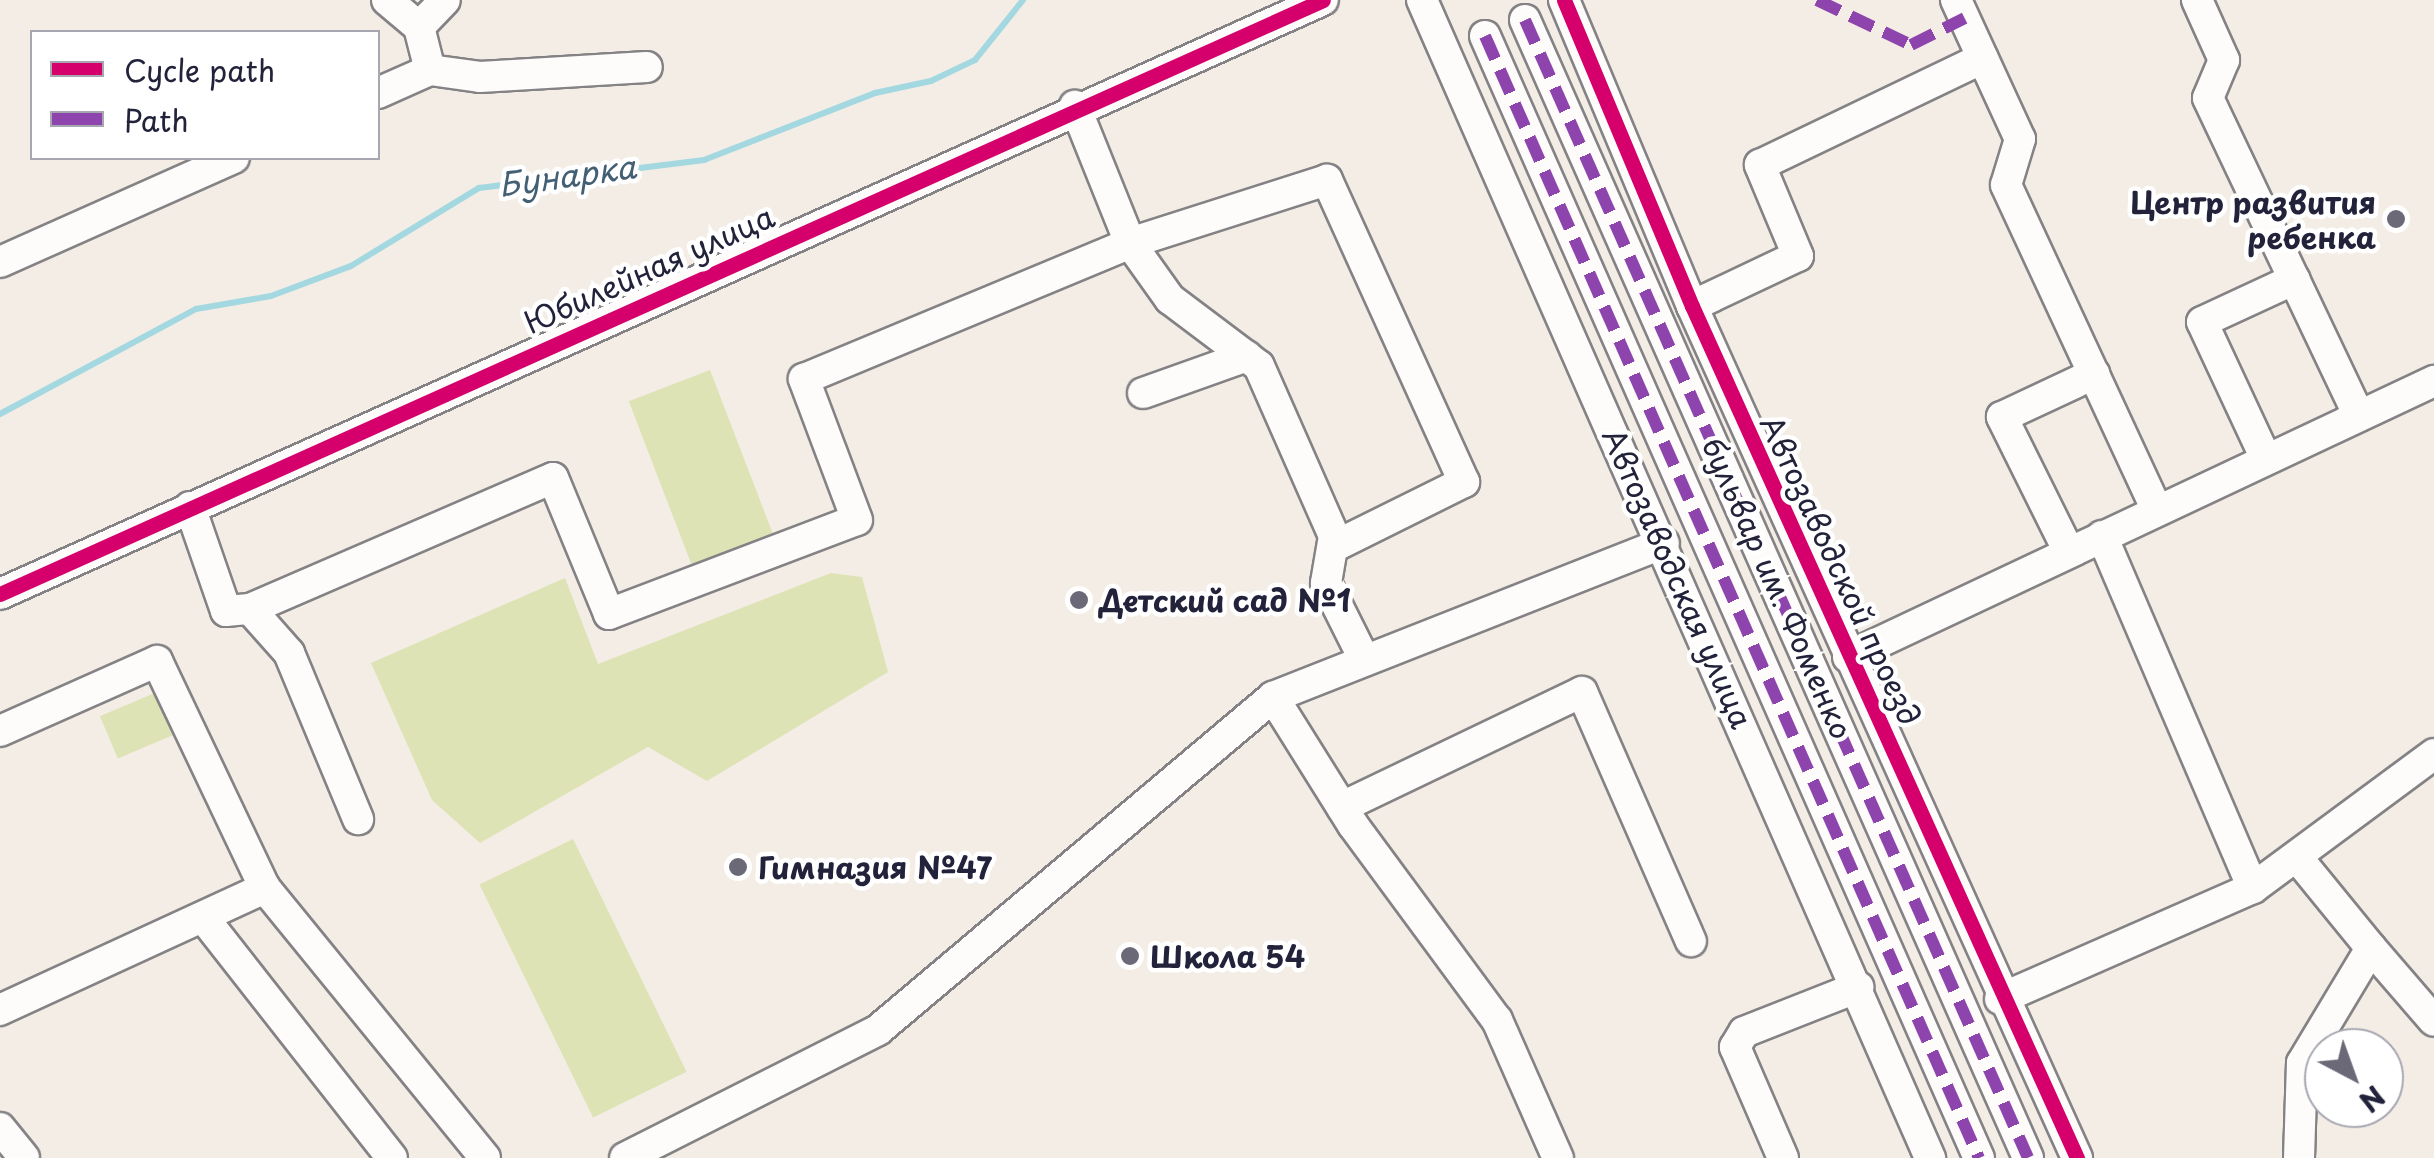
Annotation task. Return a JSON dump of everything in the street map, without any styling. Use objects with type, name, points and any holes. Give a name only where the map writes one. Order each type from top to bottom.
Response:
[{"type":"street","points":[[386,0],[420,27],[430,70]]},
{"type":"street","points":[[420,27],[445,0]]},
{"type":"street","name":"Юбилейная улица","points":[[0,594],[1075,106],[1323,0]]},
{"type":"street","name":"Автозаводская улица","points":[[1422,0],[1664,544],[1930,1158]]},
{"type":"street","name":"Автозаводской проезд","points":[[1564,0],[1692,306],[2000,999],[2077,1158]]},
{"type":"street","points":[[1956,0],[2020,139],[2006,185],[2157,510]]},
{"type":"street","points":[[2197,0],[2224,60],[2208,98],[2360,416]]},
{"type":"street","name":"бульвар им. Фоменко","points":[[1525,20],[2028,1158]]},
{"type":"street","name":"бульвар им. Фоменко","points":[[1485,36],[1978,1158]]},
{"type":"street","points":[[1692,306],[1798,256],[1760,165],[1983,58]]},
{"type":"street","points":[[380,93],[430,70],[480,77],[648,67]]},
{"type":"street","points":[[1075,106],[1130,242],[1170,299],[1247,356],[1337,545],[1326,582],[1363,657]]},
{"type":"street","points":[[0,262],[230,160]]},
{"type":"street","points":[[190,507],[226,611],[250,609],[553,478],[609,614],[857,520],[804,380],[1130,242],[1327,180],[1464,482],[1337,545]]},
{"type":"street","points":[[2266,459],[2202,322],[2295,279]]},
{"type":"street","points":[[1144,393],[1247,356]]},
{"type":"street","points":[[2069,552],[2002,417],[2094,374]]},
{"type":"street","points":[[1848,658],[2434,381]]},
{"type":"street","points":[[2102,536],[2254,888]]},
{"type":"street","points":[[625,1158],[878,1030],[1273,697],[1363,657],[1664,544]]},
{"type":"street","points":[[250,609],[289,654],[358,819]]},
{"type":"street","points":[[0,731],[157,660],[265,888],[485,1158]]},
{"type":"street","points":[[1342,807],[1582,692],[1691,941]]},
{"type":"street","points":[[1273,697],[1342,807],[1497,1020],[1558,1158]]},
{"type":"street","points":[[2000,999],[2254,888],[2300,861],[2434,754]]},
{"type":"street","points":[[2300,861],[2434,1021]]},
{"type":"street","points":[[0,1010],[265,888]]},
{"type":"street","points":[[204,917],[392,1158]]},
{"type":"street","points":[[2298,1158],[2302,1063],[2371,948]]},
{"type":"street","points":[[1782,1158],[1735,1047],[1744,1032],[1858,987]]},
{"type":"street","points":[[0,1128],[24,1158]]},
{"type":"green space","points":[[710,370],[773,533],[691,565],[629,401]]},
{"type":"green space","points":[[831,573],[862,577],[888,672],[707,781],[648,747],[480,843],[432,800],[371,663],[565,578],[598,664]]},
{"type":"green space","points":[[157,692],[175,734],[118,759],[100,716]]},
{"type":"green space","points":[[573,839],[687,1072],[593,1117],[480,885]]},
{"type":"waterway","name":"Бунарка","points":[[0,414],[196,309],[271,296],[351,266],[479,188],[704,160],[875,93],[931,81],[975,60],[1023,0]]},
{"type":"marked path","points":[[1817,0],[1911,45],[1965,18]]},
{"type":"marked path","points":[[1525,20],[2028,1158]]},
{"type":"marked path","points":[[1485,36],[1979,1158]]},
{"type":"cycle path","points":[[0,594],[1323,0]]},
{"type":"cycle path","points":[[1564,0],[1692,306],[2077,1158]]},
{"type":"place","name":"Центр развития ребенка","points":[[2396,219]]},
{"type":"place","name":"Детский сад №1","points":[[1079,600]]},
{"type":"place","name":"Гимназия №47","points":[[738,867]]},
{"type":"place","name":"Школа 54","points":[[1130,956]]}]
